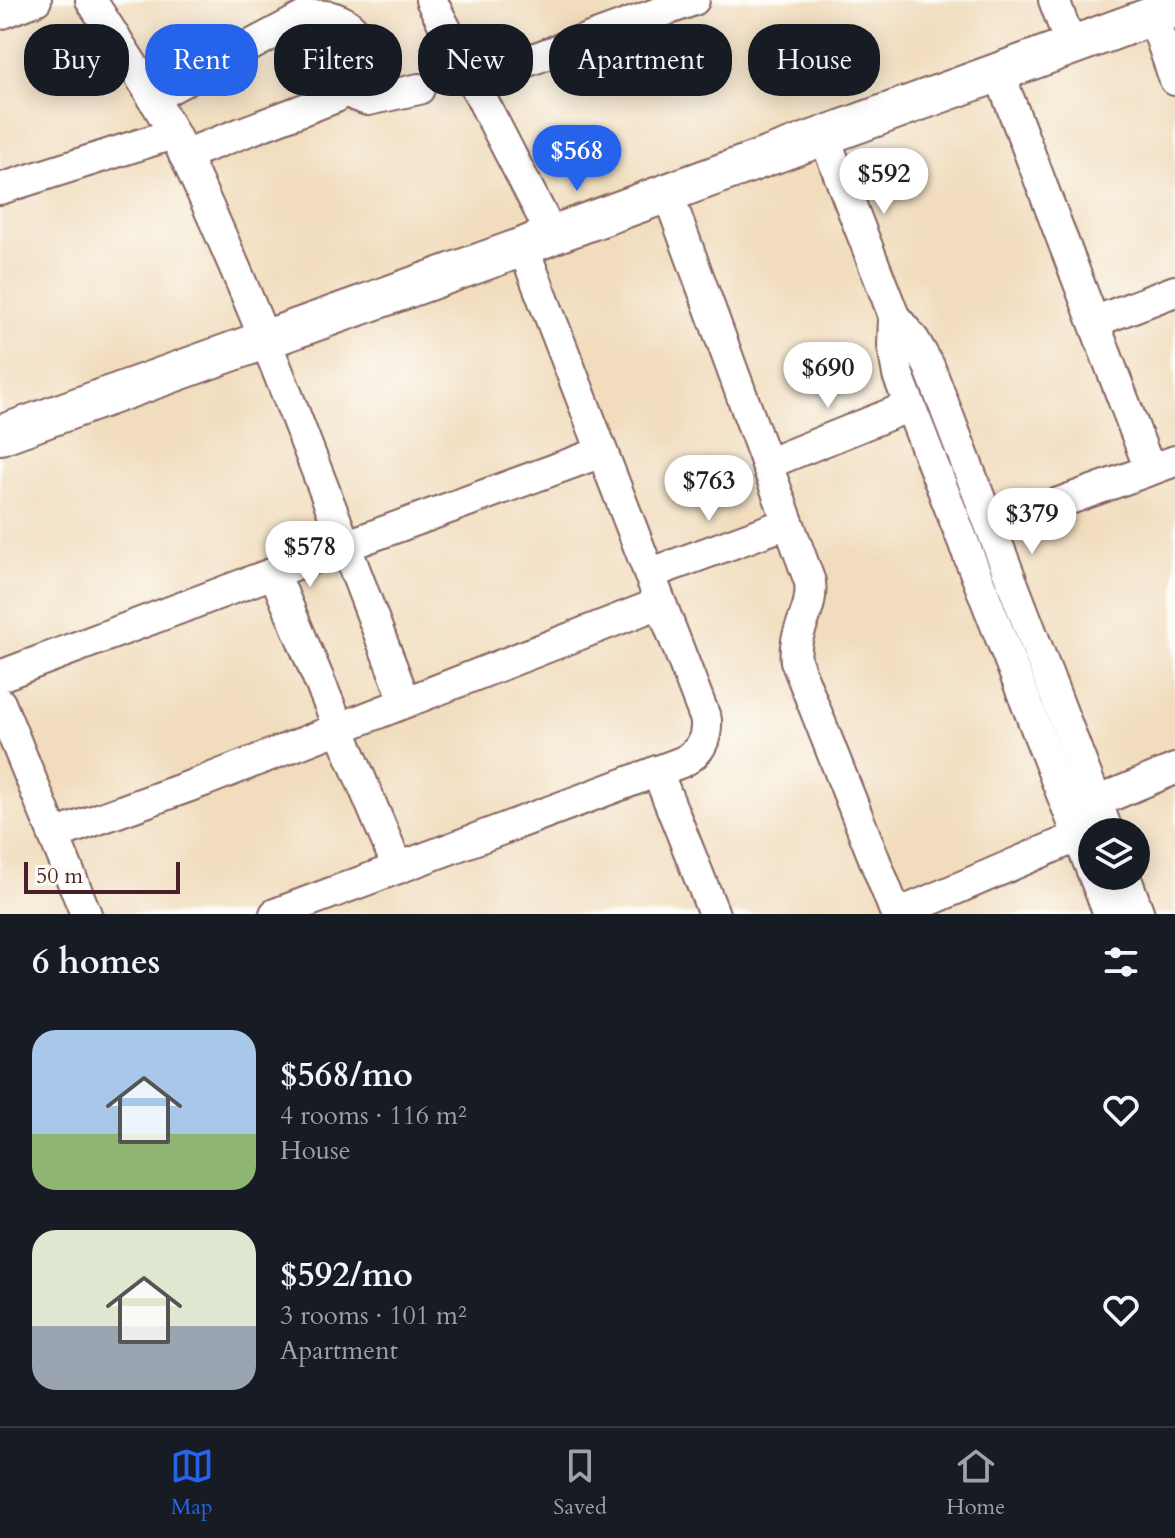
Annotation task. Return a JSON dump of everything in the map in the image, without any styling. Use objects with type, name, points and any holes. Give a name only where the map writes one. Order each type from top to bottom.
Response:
[{"type":"main road","points":[[0,435],[1164,12]]},
{"type":"street","points":[[0,14],[35,0]]},
{"type":"street","points":[[91,0],[179,144],[265,339],[405,701]]},
{"type":"street","points":[[431,0],[443,24]]},
{"type":"street","points":[[533,59],[694,0]]},
{"type":"street","points":[[1054,0],[1081,43]]},
{"type":"street","points":[[1076,0],[1081,43]]},
{"type":"street","points":[[1164,12],[1175,80]]},
{"type":"street","points":[[291,24],[318,14],[333,16],[346,24]]},
{"type":"street","points":[[152,98],[274,33]]},
{"type":"street","points":[[992,527],[1163,466],[1094,322],[999,73]]},
{"type":"street","points":[[0,189],[179,144],[338,96]]},
{"type":"street","points":[[356,96],[368,100],[387,96]]},
{"type":"street","points":[[275,914],[692,757],[704,741],[706,720],[602,452],[538,241],[479,96]]},
{"type":"street","points":[[824,136],[894,316],[914,340],[929,366],[992,527],[1087,818]]},
{"type":"street","points":[[668,194],[810,582],[807,613],[796,640],[796,661],[910,912],[1078,826]]},
{"type":"street","points":[[1094,322],[1175,291]]},
{"type":"street","points":[[894,316],[895,361],[910,406],[1087,818]]},
{"type":"street","points":[[767,464],[910,406]]},
{"type":"street","points":[[0,676],[602,452]]},
{"type":"street","points":[[649,574],[788,523]]},
{"type":"street","points":[[274,573],[398,868]]},
{"type":"street","points":[[54,835],[660,603]]},
{"type":"street","points":[[0,703],[86,914]]},
{"type":"street","points":[[1093,818],[1175,769]]},
{"type":"street","points":[[657,771],[714,914]]},
{"type":"street","points":[[1100,890],[1109,914]]},
{"type":"street","points":[[1130,890],[1139,914]]}]
